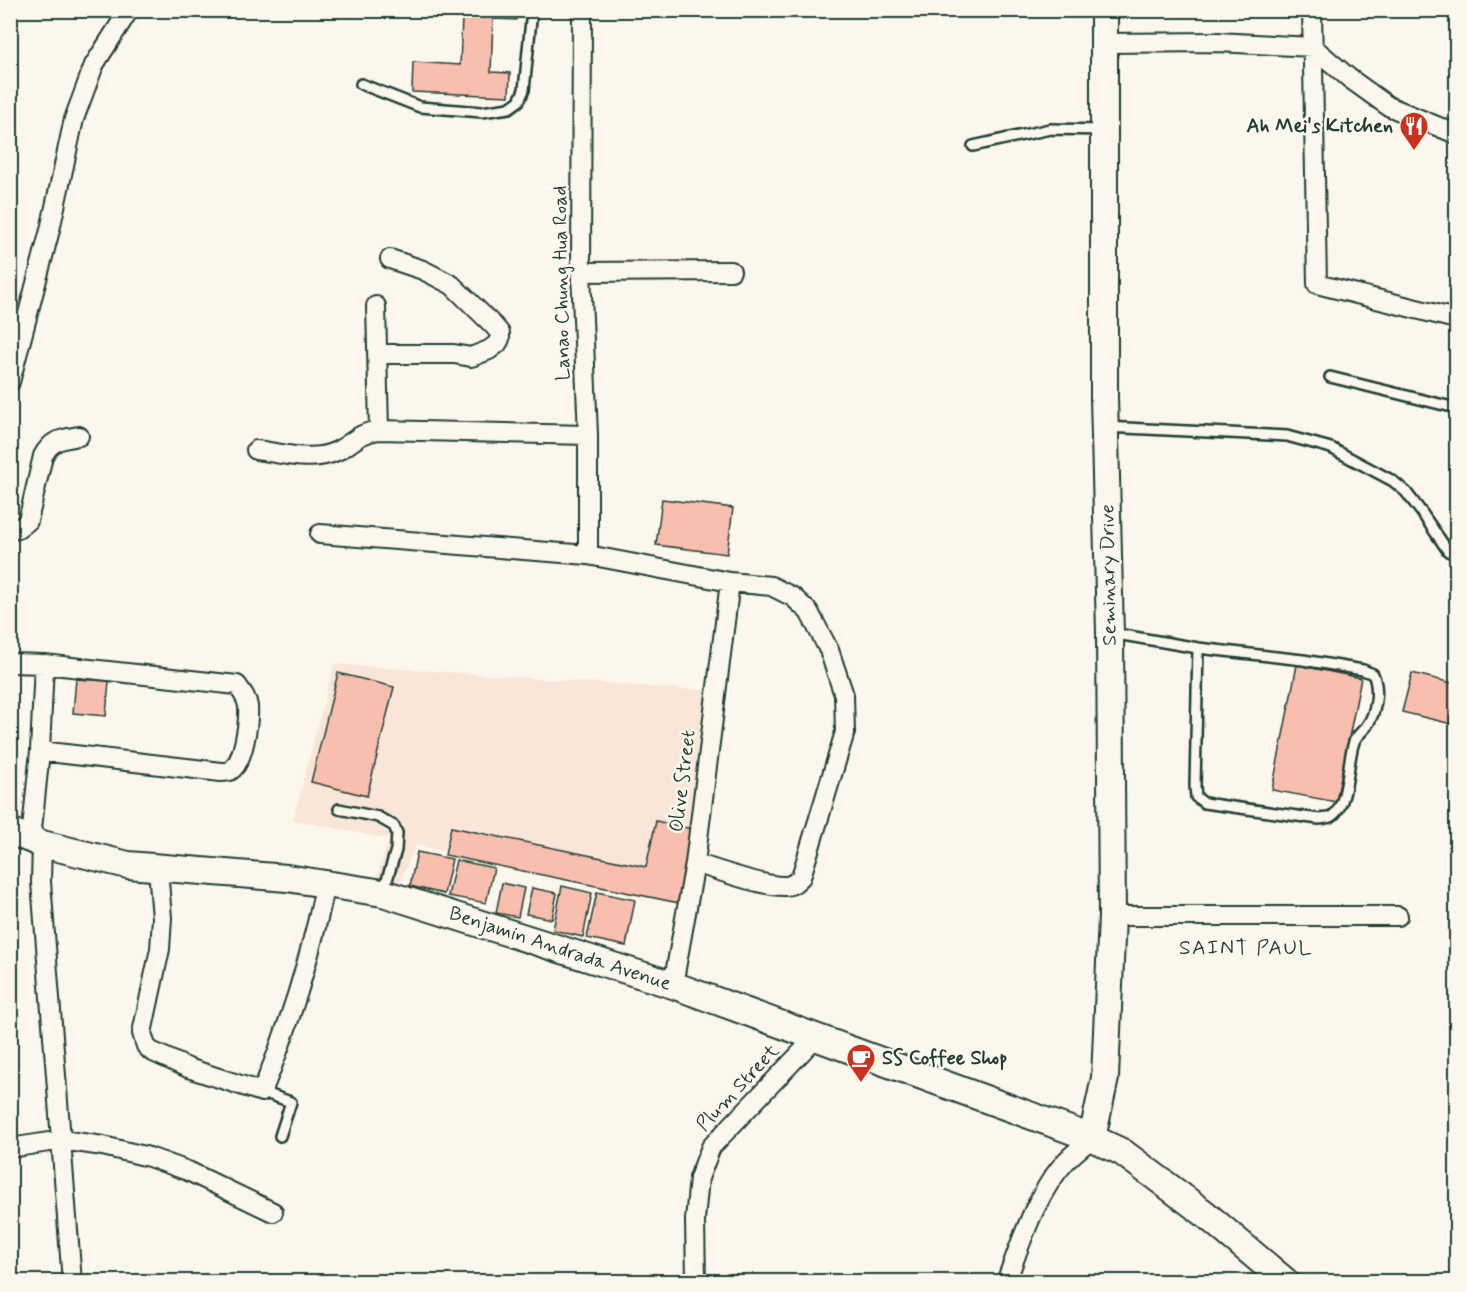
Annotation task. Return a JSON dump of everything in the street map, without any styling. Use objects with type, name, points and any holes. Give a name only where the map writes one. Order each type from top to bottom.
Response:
[{"type":"street","points":[[10,382],[50,230],[74,119],[94,65],[129,10]]},
{"type":"street","name":"Lanao Chung Hua Road","points":[[582,10],[581,272],[588,435],[588,555]]},
{"type":"street","name":"Seminary Drive","points":[[1092,1138],[1105,1078],[1112,916],[1110,633],[1105,427],[1104,10]]},
{"type":"street","points":[[1312,10],[1317,284],[1456,319]]},
{"type":"street","points":[[1104,43],[1226,43],[1313,47],[1349,78],[1388,106],[1456,134]]},
{"type":"street","points":[[377,354],[454,354],[471,357],[489,350],[500,339],[500,333],[493,325],[452,285],[423,270],[390,259]]},
{"type":"street","points":[[581,272],[731,271]]},
{"type":"street","points":[[376,306],[379,430]]},
{"type":"street","points":[[256,450],[313,458],[340,450],[355,437],[379,430],[588,435]]},
{"type":"street","points":[[10,530],[18,529],[28,521],[43,456],[48,446],[58,440],[79,436]]},
{"type":"street","points":[[320,534],[588,555],[730,582],[771,586],[793,597],[809,612],[829,650],[844,695],[845,732],[801,877],[787,886],[773,885],[695,863]]},
{"type":"street","name":"Olive Street","points":[[673,985],[695,863],[730,582]]},
{"type":"street","points":[[10,663],[44,664],[237,685],[248,705],[245,742],[237,765],[230,771],[221,772],[40,751]]},
{"type":"street","points":[[44,664],[40,751],[28,838],[41,882],[72,1281]]},
{"type":"street","name":"Benjamin Andrada Avenue","points":[[28,838],[128,865],[287,878],[383,893],[673,985],[1092,1138],[1122,1152],[1204,1213],[1278,1279]]},
{"type":"street","points":[[158,869],[162,918],[160,949],[142,1033],[144,1039],[151,1051],[168,1059],[262,1092],[284,1039],[314,938],[326,883]]},
{"type":"street","points":[[1112,916],[1398,916]]},
{"type":"street","name":"Plum Street","points":[[696,1281],[695,1220],[699,1178],[711,1147],[816,1037]]},
{"type":"street","points":[[1006,1281],[1030,1219],[1048,1186],[1067,1160],[1092,1138]]},
{"type":"street","points":[[10,1148],[62,1140],[103,1146],[149,1157],[188,1171],[273,1212]]},
{"type":"lane","points":[[361,84],[420,107],[482,112],[509,108],[519,101],[524,90],[532,10]]},
{"type":"lane","points":[[973,146],[1050,129],[1104,130]]},
{"type":"lane","points":[[1330,377],[1456,408]]},
{"type":"lane","points":[[1105,427],[1287,436],[1331,448],[1393,481],[1406,492],[1448,551],[1456,555]]},
{"type":"lane","points":[[1110,633],[1198,648],[1302,660],[1363,670],[1373,674],[1378,690],[1375,705],[1368,724],[1354,741],[1341,803],[1335,815],[1319,819],[1204,803],[1196,797],[1198,648]]},
{"type":"lane","points":[[339,809],[378,816],[394,826],[397,832],[396,850],[383,893]]},
{"type":"lane","points":[[262,1092],[291,1102],[280,1136]]},
{"type":"shaded area","points":[[334,664],[712,691],[679,903],[416,845],[399,884],[376,879],[389,839],[293,820]]},
{"type":"building","points":[[412,10],[516,10],[516,20],[493,19],[491,72],[510,73],[509,96],[412,92],[413,62],[460,65],[462,18],[412,15]]},
{"type":"building","points":[[662,499],[733,508],[727,554],[656,545]]},
{"type":"building","points":[[1297,665],[1361,678],[1336,802],[1272,790]]},
{"type":"building","points":[[338,673],[394,687],[367,796],[311,782]]},
{"type":"building","points":[[1412,673],[1456,684],[1456,725],[1402,712]]},
{"type":"building","points":[[76,679],[109,681],[106,716],[73,713]]},
{"type":"building","points":[[656,821],[692,829],[679,903],[445,855],[451,827],[646,867]]},
{"type":"building","points":[[417,852],[452,859],[444,894],[410,886]]},
{"type":"building","points":[[456,860],[494,868],[486,903],[448,896]]},
{"type":"building","points":[[502,883],[524,888],[518,917],[496,913]]},
{"type":"building","points":[[562,886],[592,893],[583,937],[553,930]]},
{"type":"building","points":[[532,888],[557,893],[552,919],[526,914]]},
{"type":"building","points":[[597,892],[635,900],[626,946],[587,938]]},
{"type":"place","name":"Ah Mei's Kitchen","points":[[1414,152]]},
{"type":"place","name":"SS Coffee Shop","points":[[861,1084]]},
{"type":"district","name":"SAINT PAUL","points":[[1246,948]]}]
